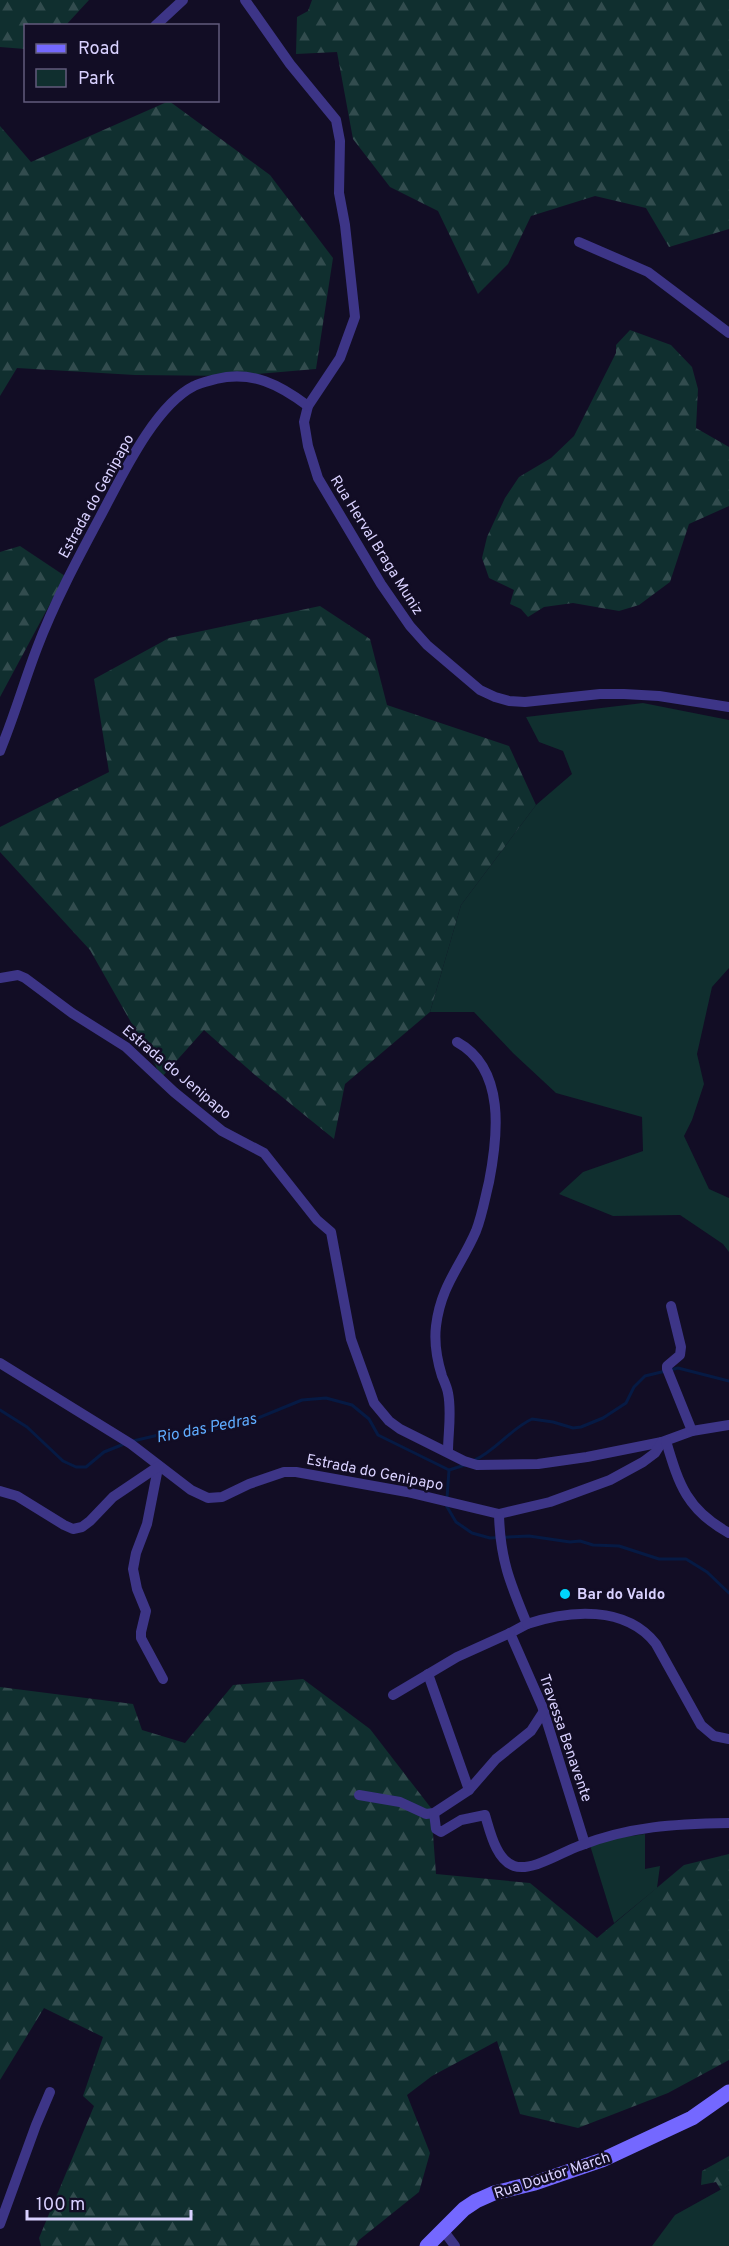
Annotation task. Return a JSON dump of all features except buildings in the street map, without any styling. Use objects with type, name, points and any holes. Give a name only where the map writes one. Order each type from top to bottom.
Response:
[{"type":"main road","name":"Rua Doutor March","points":[[427,2246],[464,2209],[476,2201],[494,2193],[535,2183],[602,2160],[692,2118],[729,2092]]},
{"type":"street","points":[[157,24],[183,0]]},
{"type":"street","points":[[245,0],[285,57],[336,120],[340,141],[339,193],[345,225],[355,317],[350,336],[340,358],[308,406]]},
{"type":"street","points":[[579,242],[648,272],[729,333]]},
{"type":"street","name":"Estrada do Genipapo","points":[[0,751],[20,701],[37,648],[72,571],[129,464],[167,408],[183,393],[196,385],[222,378],[242,376],[258,378],[282,388],[308,406]]},
{"type":"street","name":"Rua Herval Braga Muniz","points":[[308,406],[304,422],[308,446],[318,478],[381,584],[410,626],[427,645],[480,690],[509,701],[525,702],[624,694],[659,696],[729,707]]},
{"type":"street","name":"Estrada do Jenipapo","points":[[0,978],[18,975],[33,983],[72,1013],[121,1043],[174,1092],[222,1131],[264,1153],[317,1220],[331,1232],[351,1339],[374,1403],[389,1421],[400,1429],[477,1465],[538,1464],[588,1457],[664,1442],[692,1431],[729,1425]]},
{"type":"street","points":[[448,1452],[448,1392],[439,1366],[435,1342],[436,1327],[442,1294],[477,1229],[494,1155],[497,1127],[494,1099],[480,1061],[457,1042]]},
{"type":"street","points":[[671,1306],[681,1347],[680,1355],[667,1366],[667,1369],[692,1431]]},
{"type":"street","name":"Estrada do Genipapo","points":[[0,1363],[131,1444],[191,1490],[208,1498],[222,1497],[249,1484],[284,1472],[296,1472],[407,1492],[499,1514],[550,1502],[610,1480],[643,1462],[664,1442]]},
{"type":"street","points":[[664,1442],[684,1491],[693,1506],[712,1524],[729,1533]]},
{"type":"street","points":[[0,1491],[16,1496],[64,1526],[73,1529],[82,1527],[113,1497],[159,1467]]},
{"type":"street","points":[[159,1467],[147,1524],[136,1553],[133,1569],[137,1589],[146,1611],[141,1638],[163,1679]]},
{"type":"street","points":[[499,1514],[503,1563],[527,1624]]},
{"type":"street","points":[[393,1695],[457,1657],[527,1624],[552,1615],[596,1614],[637,1626],[647,1632],[701,1725],[709,1733],[729,1739]]},
{"type":"street","name":"Travessa Benavente","points":[[510,1633],[544,1711],[585,1844]]},
{"type":"street","points":[[428,1674],[469,1790]]},
{"type":"street","points":[[359,1795],[400,1802],[426,1814],[434,1813],[469,1790],[496,1759],[531,1731],[544,1711]]},
{"type":"street","points":[[434,1813],[436,1828],[441,1833],[461,1820],[485,1815],[501,1856],[515,1866],[524,1867],[620,1833],[659,1825],[729,1823]]},
{"type":"street","points":[[0,2224],[50,2092]]},
{"type":"street","points":[[442,2230],[454,2246]]},
{"type":"green space","points":[[0,0],[89,0],[67,24],[24,24],[24,49],[0,47]]},
{"type":"green space","points":[[312,0],[729,0],[729,229],[669,247],[646,208],[595,196],[531,216],[508,264],[478,294],[438,211],[390,187],[353,139],[337,52],[296,54],[297,17],[308,11]]},
{"type":"green space","points":[[170,102],[270,175],[333,258],[316,369],[234,376],[135,375],[17,368],[0,396],[0,126],[31,162]]},
{"type":"green space","points":[[630,330],[671,345],[692,367],[698,389],[696,428],[729,447],[729,506],[689,524],[670,582],[639,605],[619,611],[573,603],[544,607],[528,617],[521,609],[510,604],[514,590],[489,578],[482,558],[487,537],[505,498],[519,477],[551,458],[574,436],[616,353],[616,345]]},
{"type":"green space","points":[[20,546],[65,576],[0,697],[0,552]]},
{"type":"green space","points":[[320,606],[370,639],[387,705],[509,746],[536,805],[461,905],[430,1012],[345,1084],[334,1139],[204,1030],[162,1077],[90,950],[0,852],[0,827],[109,772],[94,679],[169,638]]},
{"type":"green space","points":[[643,703],[729,720],[729,968],[712,987],[697,1054],[704,1084],[684,1136],[709,1189],[729,1198],[729,1252],[723,1244],[680,1215],[613,1216],[559,1194],[583,1172],[643,1151],[642,1117],[556,1093],[474,1012],[430,1012],[461,905],[536,805],[572,774],[563,751],[539,742],[526,717]]},
{"type":"green space","points":[[303,1679],[370,1729],[431,1808],[436,1874],[530,1883],[597,1938],[684,1865],[729,1854],[729,2060],[668,2093],[578,2128],[520,2114],[497,2041],[432,2076],[407,2095],[430,2153],[419,2192],[359,2240],[356,2246],[41,2246],[39,2238],[94,2106],[83,2096],[103,2037],[44,2008],[0,2080],[0,1687],[133,1704],[142,1730],[185,1743],[233,1685]]},
{"type":"green space","points":[[645,1834],[645,1869],[660,1866],[657,1888],[614,1923],[589,1842]]},
{"type":"green space","points":[[729,2156],[729,2185],[721,2190],[716,2182],[701,2185],[702,2171]]},
{"type":"green space","points":[[729,2185],[729,2246],[652,2246],[675,2215]]},
{"type":"waterway","name":"Rio das Pedras","points":[[473,1461],[489,1452],[517,1428],[532,1419],[573,1428],[603,1418],[626,1403],[634,1387],[645,1376],[678,1368],[729,1381]]},
{"type":"waterway","name":"Rio das Pedras","points":[[133,1441],[167,1433],[205,1431],[248,1422],[302,1400],[326,1398],[352,1405],[369,1419],[378,1435],[449,1470],[465,1465]]},
{"type":"waterway","name":"Rio das Pedras","points":[[0,1410],[27,1427],[63,1461],[76,1467],[86,1467],[104,1452],[124,1444]]},
{"type":"waterway","name":"Rio das Pedras","points":[[447,1498],[449,1470]]},
{"type":"waterway","name":"Rio das Pedras","points":[[446,1505],[456,1522],[472,1533],[490,1538],[529,1536],[570,1542],[580,1541],[593,1545],[619,1546],[659,1559],[686,1559],[707,1572],[729,1593]]},
{"type":"place","name":"Bar do Valdo","points":[[565,1594]]}]
